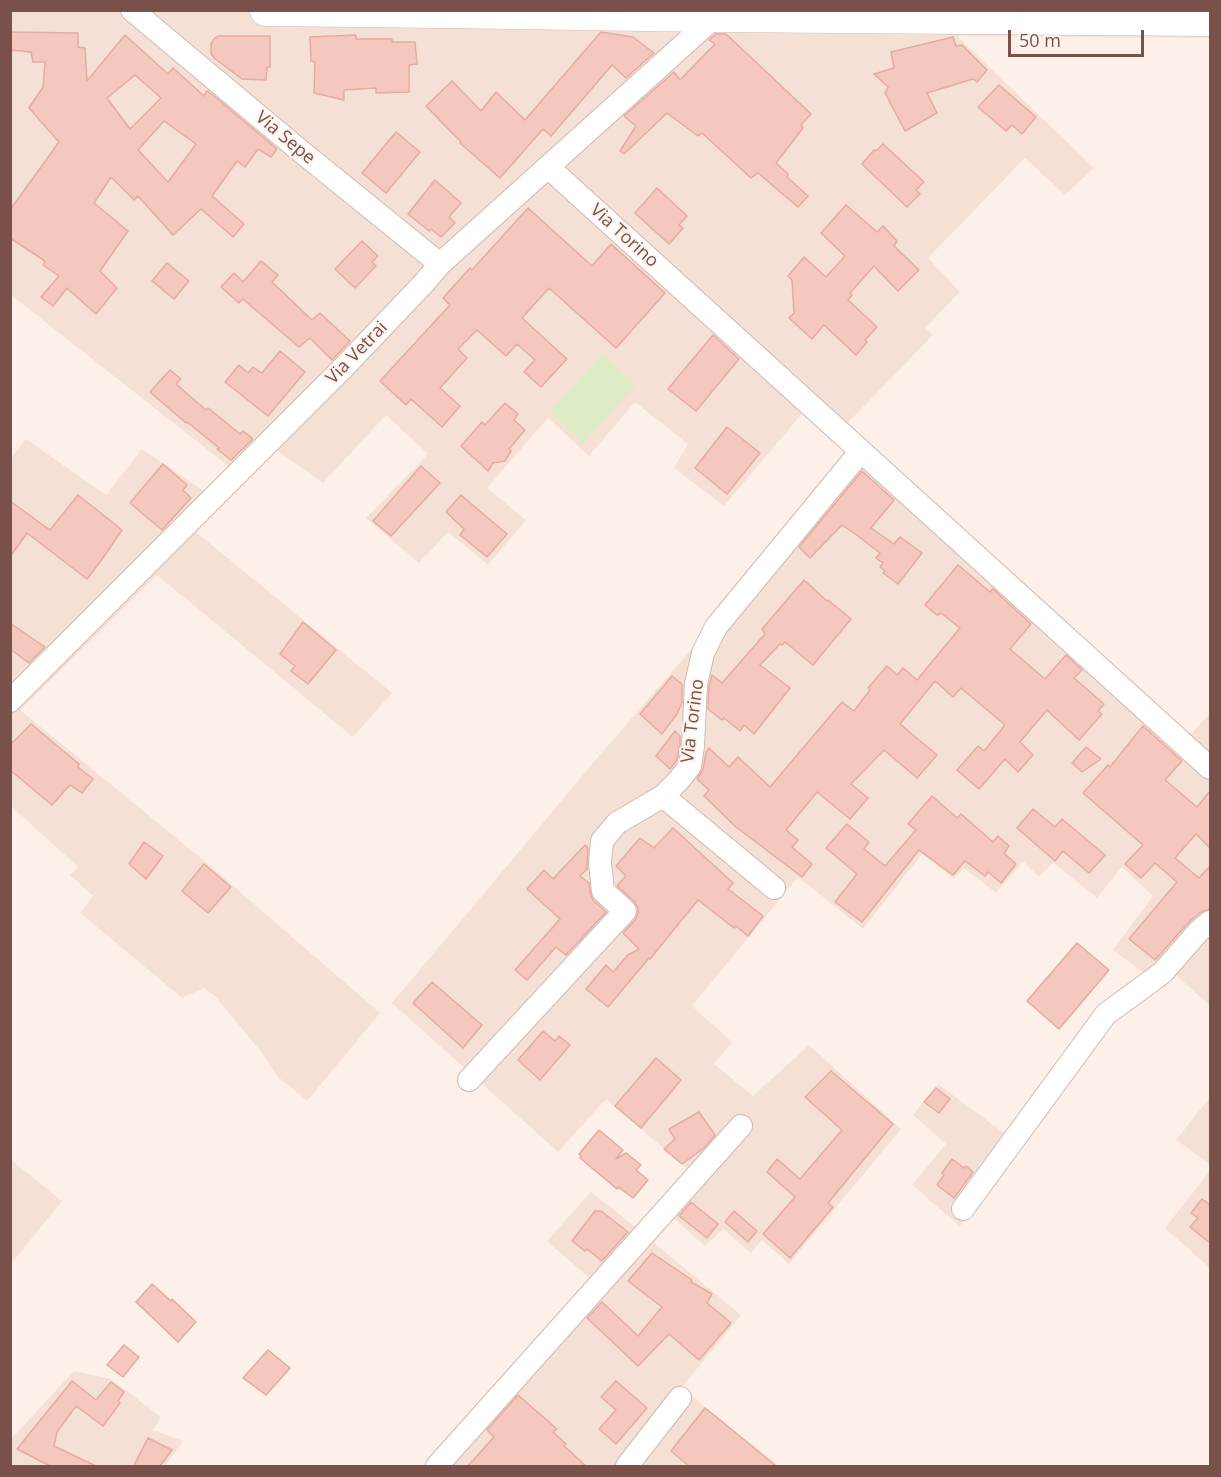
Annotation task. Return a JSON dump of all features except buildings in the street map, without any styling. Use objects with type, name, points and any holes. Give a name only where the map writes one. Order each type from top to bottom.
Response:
[{"type":"main road","points":[[266,10],[1210,20]]},
{"type":"street","name":"Via Sepe","points":[[132,10],[440,264]]},
{"type":"street","name":"Via Vetrai","points":[[10,701],[344,367],[440,264],[718,13]]},
{"type":"street","name":"Via Torino","points":[[548,167],[1210,768]]},
{"type":"street","name":"Via Torino","points":[[470,1080],[625,911],[603,891],[600,862],[602,841],[617,823],[663,796],[690,766],[696,684],[703,653],[716,627],[861,451]]},
{"type":"street","points":[[663,796],[774,888]]},
{"type":"street","points":[[963,1209],[1106,1014],[1163,972],[1199,930],[1210,922]]},
{"type":"street","points":[[437,1467],[741,1126]]},
{"type":"street","points":[[627,1467],[680,1398]]},
{"type":"shaded area","points":[[11,11],[1210,11],[1210,38],[957,36],[1094,168],[1065,195],[1025,158],[928,258],[960,292],[925,328],[933,335],[836,435],[806,409],[724,506],[674,468],[688,444],[635,402],[589,456],[548,418],[487,488],[526,520],[488,565],[448,532],[419,563],[366,518],[428,454],[386,415],[323,483],[275,449],[196,532],[392,693],[353,737],[157,575],[20,710],[202,859],[380,1013],[307,1101],[277,1076],[263,1054],[215,996],[204,988],[182,998],[80,913],[93,896],[70,875],[78,867],[11,806],[10,459],[26,439],[106,495],[142,449],[211,496],[232,469],[11,295]]},
{"type":"shaded area","points":[[863,438],[1188,737],[1210,713],[1210,1006],[1176,975],[1164,988],[1113,950],[1153,896],[1122,867],[1097,898],[1053,862],[1039,877],[1023,861],[996,893],[964,868],[954,879],[922,854],[863,929],[798,877],[692,1006],[732,1042],[714,1064],[753,1096],[809,1045],[901,1129],[789,1264],[762,1240],[751,1253],[723,1229],[705,1246],[672,1217],[652,1241],[741,1315],[681,1388],[777,1464],[776,1466],[431,1466],[596,1284],[547,1241],[591,1192],[639,1230],[690,1171],[606,1099],[558,1152],[392,1003],[709,629]]},
{"type":"shaded area","points":[[938,1084],[1008,1136],[1007,1167],[960,1226],[912,1185],[946,1144],[913,1115]]},
{"type":"shaded area","points":[[1210,1097],[1210,1164],[1176,1140]]},
{"type":"shaded area","points":[[11,1160],[62,1201],[11,1264]]},
{"type":"shaded area","points":[[1210,1171],[1210,1268],[1165,1228]]},
{"type":"shaded area","points":[[74,1371],[111,1379],[161,1417],[153,1430],[183,1441],[165,1466],[11,1466],[10,1440]]},
{"type":"green space","points":[[603,354],[636,385],[583,443],[550,411]]}]
